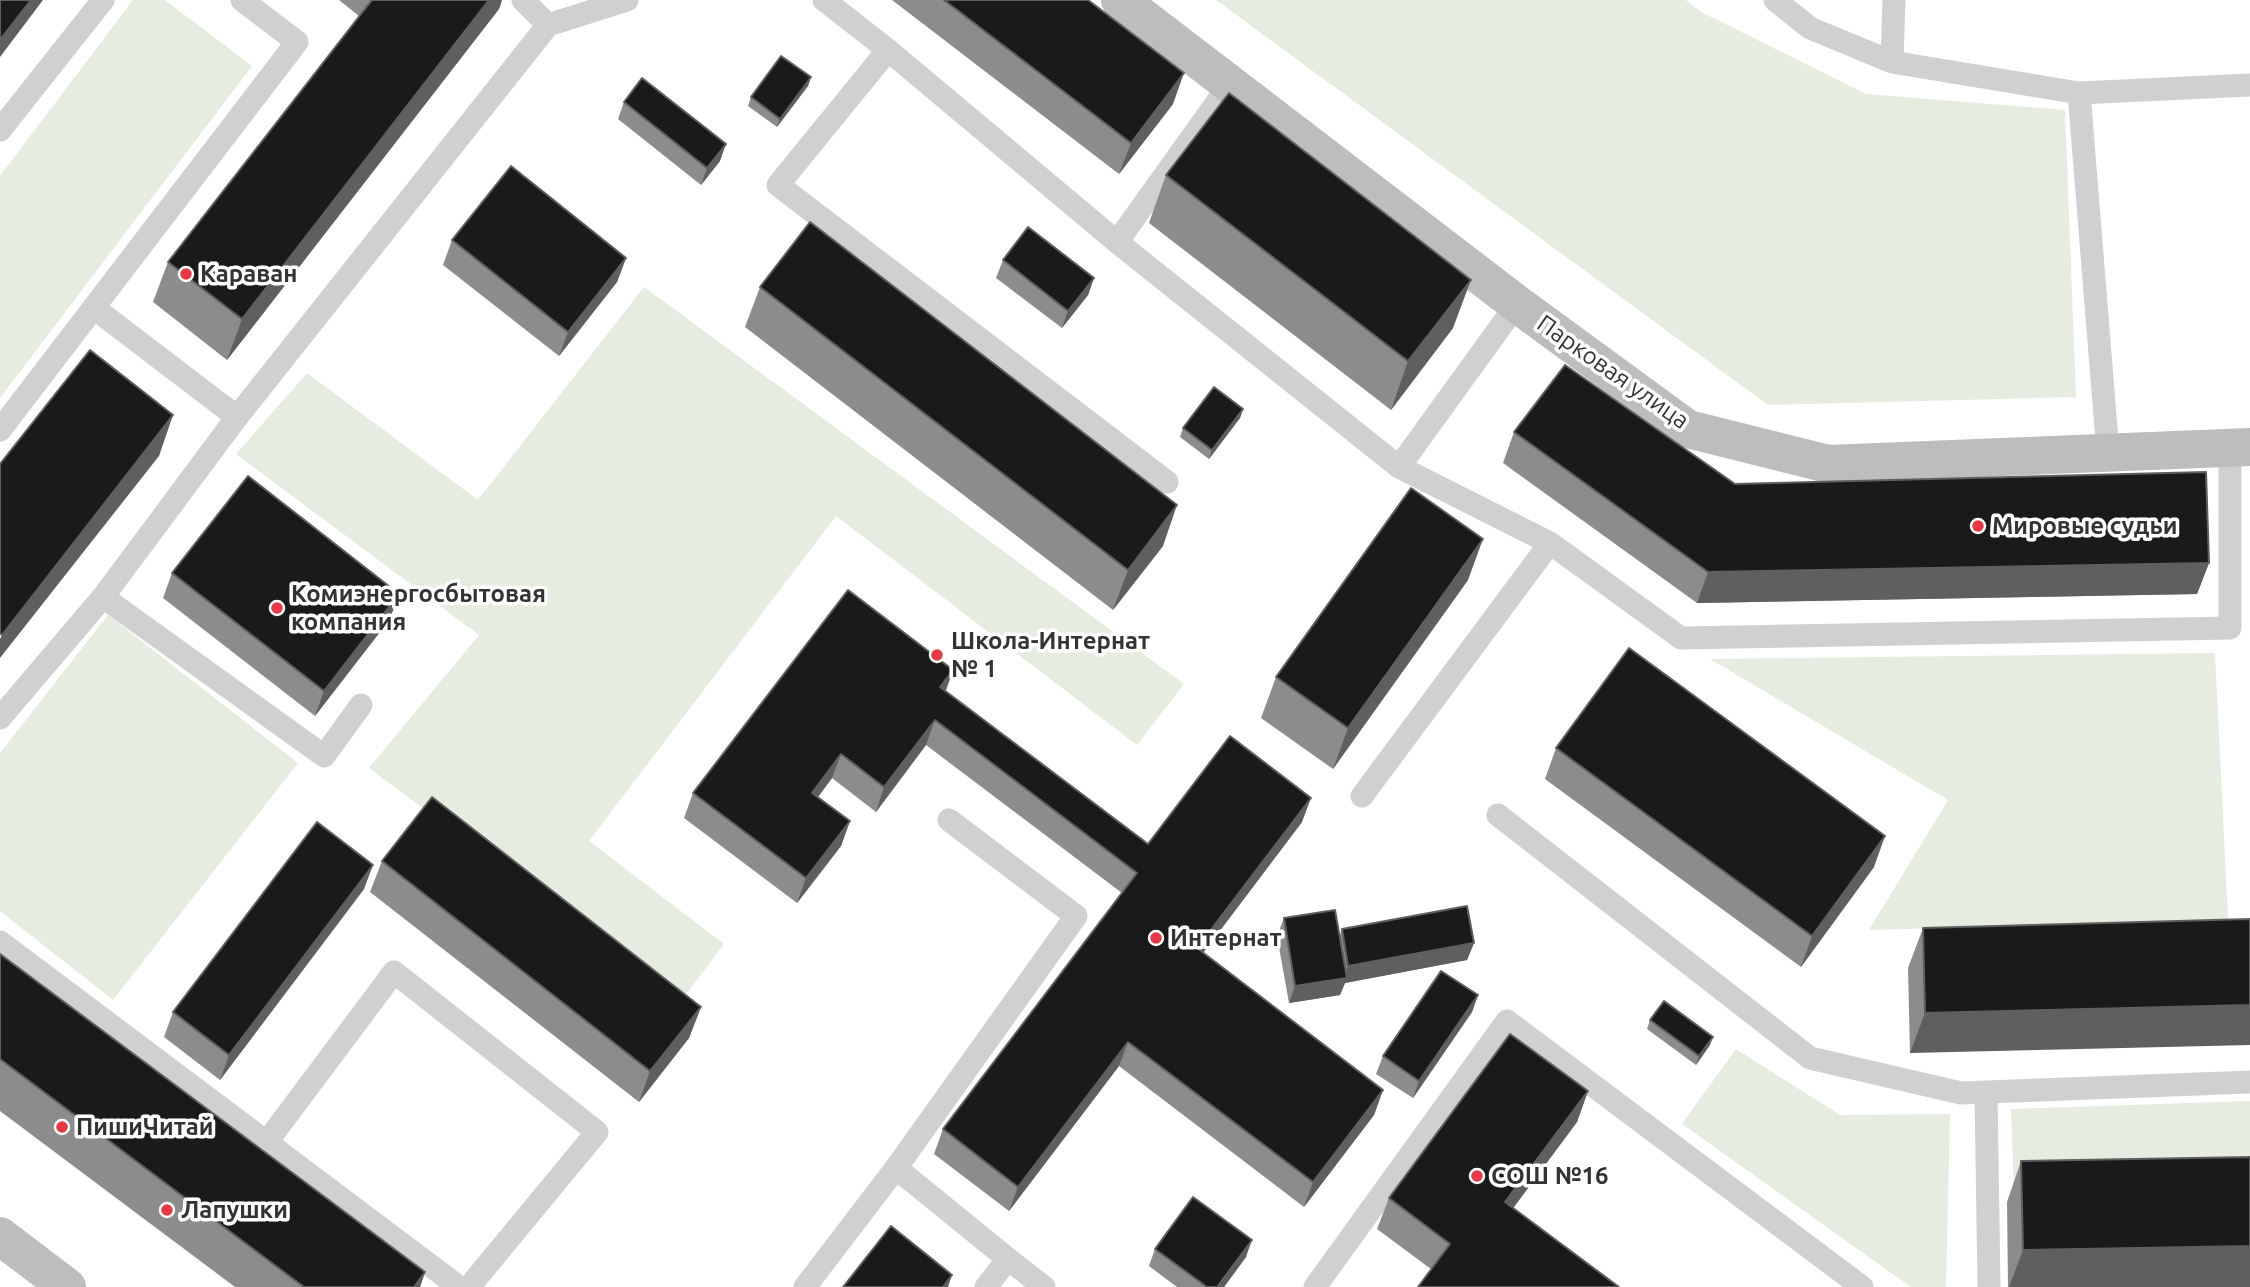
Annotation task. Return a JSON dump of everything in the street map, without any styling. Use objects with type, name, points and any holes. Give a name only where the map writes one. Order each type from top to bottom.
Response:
[{"type":"street","name":"Парковая улица","points":[[1120,0],[1517,304],[1688,429],[1828,464],[2240,448]]},
{"type":"street","points":[[0,1236],[67,1287]]},
{"type":"lane","points":[[0,130],[103,0]]},
{"type":"lane","points":[[0,430],[297,41],[242,0]]},
{"type":"lane","points":[[523,0],[548,24]]},
{"type":"lane","points":[[0,718],[103,597],[237,417],[548,24],[627,0]]},
{"type":"lane","points":[[824,0],[888,50],[1117,242],[1399,467],[1550,543],[1681,638],[2230,628],[2240,448]]},
{"type":"lane","points":[[1775,0],[1811,28],[1892,62],[2078,93],[2250,85]]},
{"type":"lane","points":[[1892,62],[1894,0]]},
{"type":"lane","points":[[888,50],[778,185],[1167,482]]},
{"type":"lane","points":[[1117,242],[1230,84]]},
{"type":"lane","points":[[2078,93],[2108,453]]},
{"type":"lane","points":[[1399,467],[1517,304]]},
{"type":"lane","points":[[94,308],[237,417]]},
{"type":"lane","points":[[1362,796],[1550,543]]},
{"type":"lane","points":[[103,597],[324,756],[361,705]]},
{"type":"lane","points":[[1498,815],[1810,1058],[1961,1093],[2250,1082]]},
{"type":"lane","points":[[805,1287],[895,1168],[1076,916],[949,820]]},
{"type":"lane","points":[[0,942],[459,1287]]},
{"type":"lane","points":[[266,1143],[394,972],[597,1132],[469,1287]]},
{"type":"lane","points":[[1315,1287],[1507,1021],[1862,1287]]},
{"type":"lane","points":[[1986,1093],[1989,1287]]},
{"type":"lane","points":[[895,1168],[1044,1287]]},
{"type":"lane","points":[[986,1287],[1008,1259]]},
{"type":"shaded area","points":[[133,0],[165,0],[252,66],[0,398],[0,176]]},
{"type":"shaded area","points":[[1216,0],[1686,0],[1701,12],[1866,94],[2065,110],[2076,397],[1768,405]]},
{"type":"shaded area","points":[[644,287],[1184,684],[1137,745],[836,516],[589,841],[724,944],[681,1001],[369,768],[479,635],[236,454],[307,373],[478,500]]},
{"type":"shaded area","points":[[108,615],[298,763],[113,1000],[0,911],[0,753]]},
{"type":"shaded area","points":[[2215,653],[2228,920],[1869,930],[1948,800],[1710,659]]},
{"type":"shaded area","points":[[1736,1049],[1840,1115],[1950,1114],[1946,1287],[1911,1287],[1682,1124]]},
{"type":"shaded area","points":[[2250,1101],[2250,1183],[2014,1191],[2011,1109]]},
{"type":"building","points":[[0,0],[31,0],[0,40]]},
{"type":"building","points":[[372,0],[489,0],[242,319],[168,262]]},
{"type":"building","points":[[944,0],[1088,0],[1184,73],[1131,143]]},
{"type":"building","points":[[781,56],[811,77],[780,119],[751,97]]},
{"type":"building","points":[[642,78],[726,144],[707,168],[624,102]]},
{"type":"building","points":[[1229,93],[1471,280],[1408,361],[1166,175]]},
{"type":"building","points":[[511,166],[626,258],[568,332],[452,240]]},
{"type":"building","points":[[810,222],[1177,505],[1128,570],[760,287]]},
{"type":"building","points":[[1028,227],[1094,278],[1068,311],[1003,260]]},
{"type":"building","points":[[90,350],[173,415],[2,635],[0,464]]},
{"type":"building","points":[[1565,365],[1735,484],[2206,472],[2209,563],[1708,572],[1514,432]]},
{"type":"building","points":[[1214,387],[1243,409],[1212,450],[1183,428]]},
{"type":"building","name":"Комиэнергосбытовая компания","points":[[248,476],[399,594],[324,691],[172,573]]},
{"type":"building","points":[[1411,488],[1483,539],[1348,728],[1276,677]]},
{"type":"building","name":"Интернат","points":[[848,590],[953,670],[940,687],[1148,844],[1230,736],[1311,798],[1197,948],[1383,1090],[1313,1182],[1128,1042],[1018,1187],[943,1129],[1137,873],[935,720],[884,787],[841,754],[812,793],[850,821],[806,878],[693,793]]},
{"type":"building","points":[[1629,648],[1885,836],[1812,936],[1556,748]]},
{"type":"building","points":[[432,797],[701,1007],[650,1071],[382,861]]},
{"type":"building","points":[[317,822],[373,865],[229,1055],[173,1012]]},
{"type":"building","points":[[1467,906],[1474,943],[1348,966],[1342,929]]},
{"type":"building","points":[[1335,910],[1347,978],[1295,986],[1284,918]]},
{"type":"building","points":[[2250,919],[2250,1005],[1925,1013],[1923,928]]},
{"type":"building","points":[[0,954],[425,1272],[414,1287],[304,1287],[0,1059]]},
{"type":"building","points":[[1441,971],[1478,995],[1419,1081],[1383,1056]]},
{"type":"building","points":[[1664,1001],[1713,1037],[1699,1056],[1650,1020]]},
{"type":"building","name":"СОШ №16","points":[[1510,1034],[1588,1091],[1505,1202],[1619,1287],[1418,1287],[1450,1244],[1389,1198]]},
{"type":"building","points":[[2250,1157],[2250,1246],[2023,1250],[2021,1161]]},
{"type":"building","points":[[1193,1197],[1252,1240],[1217,1287],[1207,1287],[1155,1249]]},
{"type":"building","points":[[891,1226],[952,1275],[943,1287],[843,1287]]},
{"type":"place","name":"Караван","points":[[186,274]]},
{"type":"place","name":"Мировые судьи","points":[[1978,526]]},
{"type":"place","name":"Комиэнергосбытовая компания","points":[[277,608]]},
{"type":"place","name":"Школа-Интернат № 1","points":[[937,655]]},
{"type":"place","name":"Интернат","points":[[1156,938]]},
{"type":"place","name":"ПишиЧитай","points":[[62,1127]]},
{"type":"place","name":"СОШ №16","points":[[1477,1176]]},
{"type":"place","name":"Лапушки","points":[[167,1210]]}]
